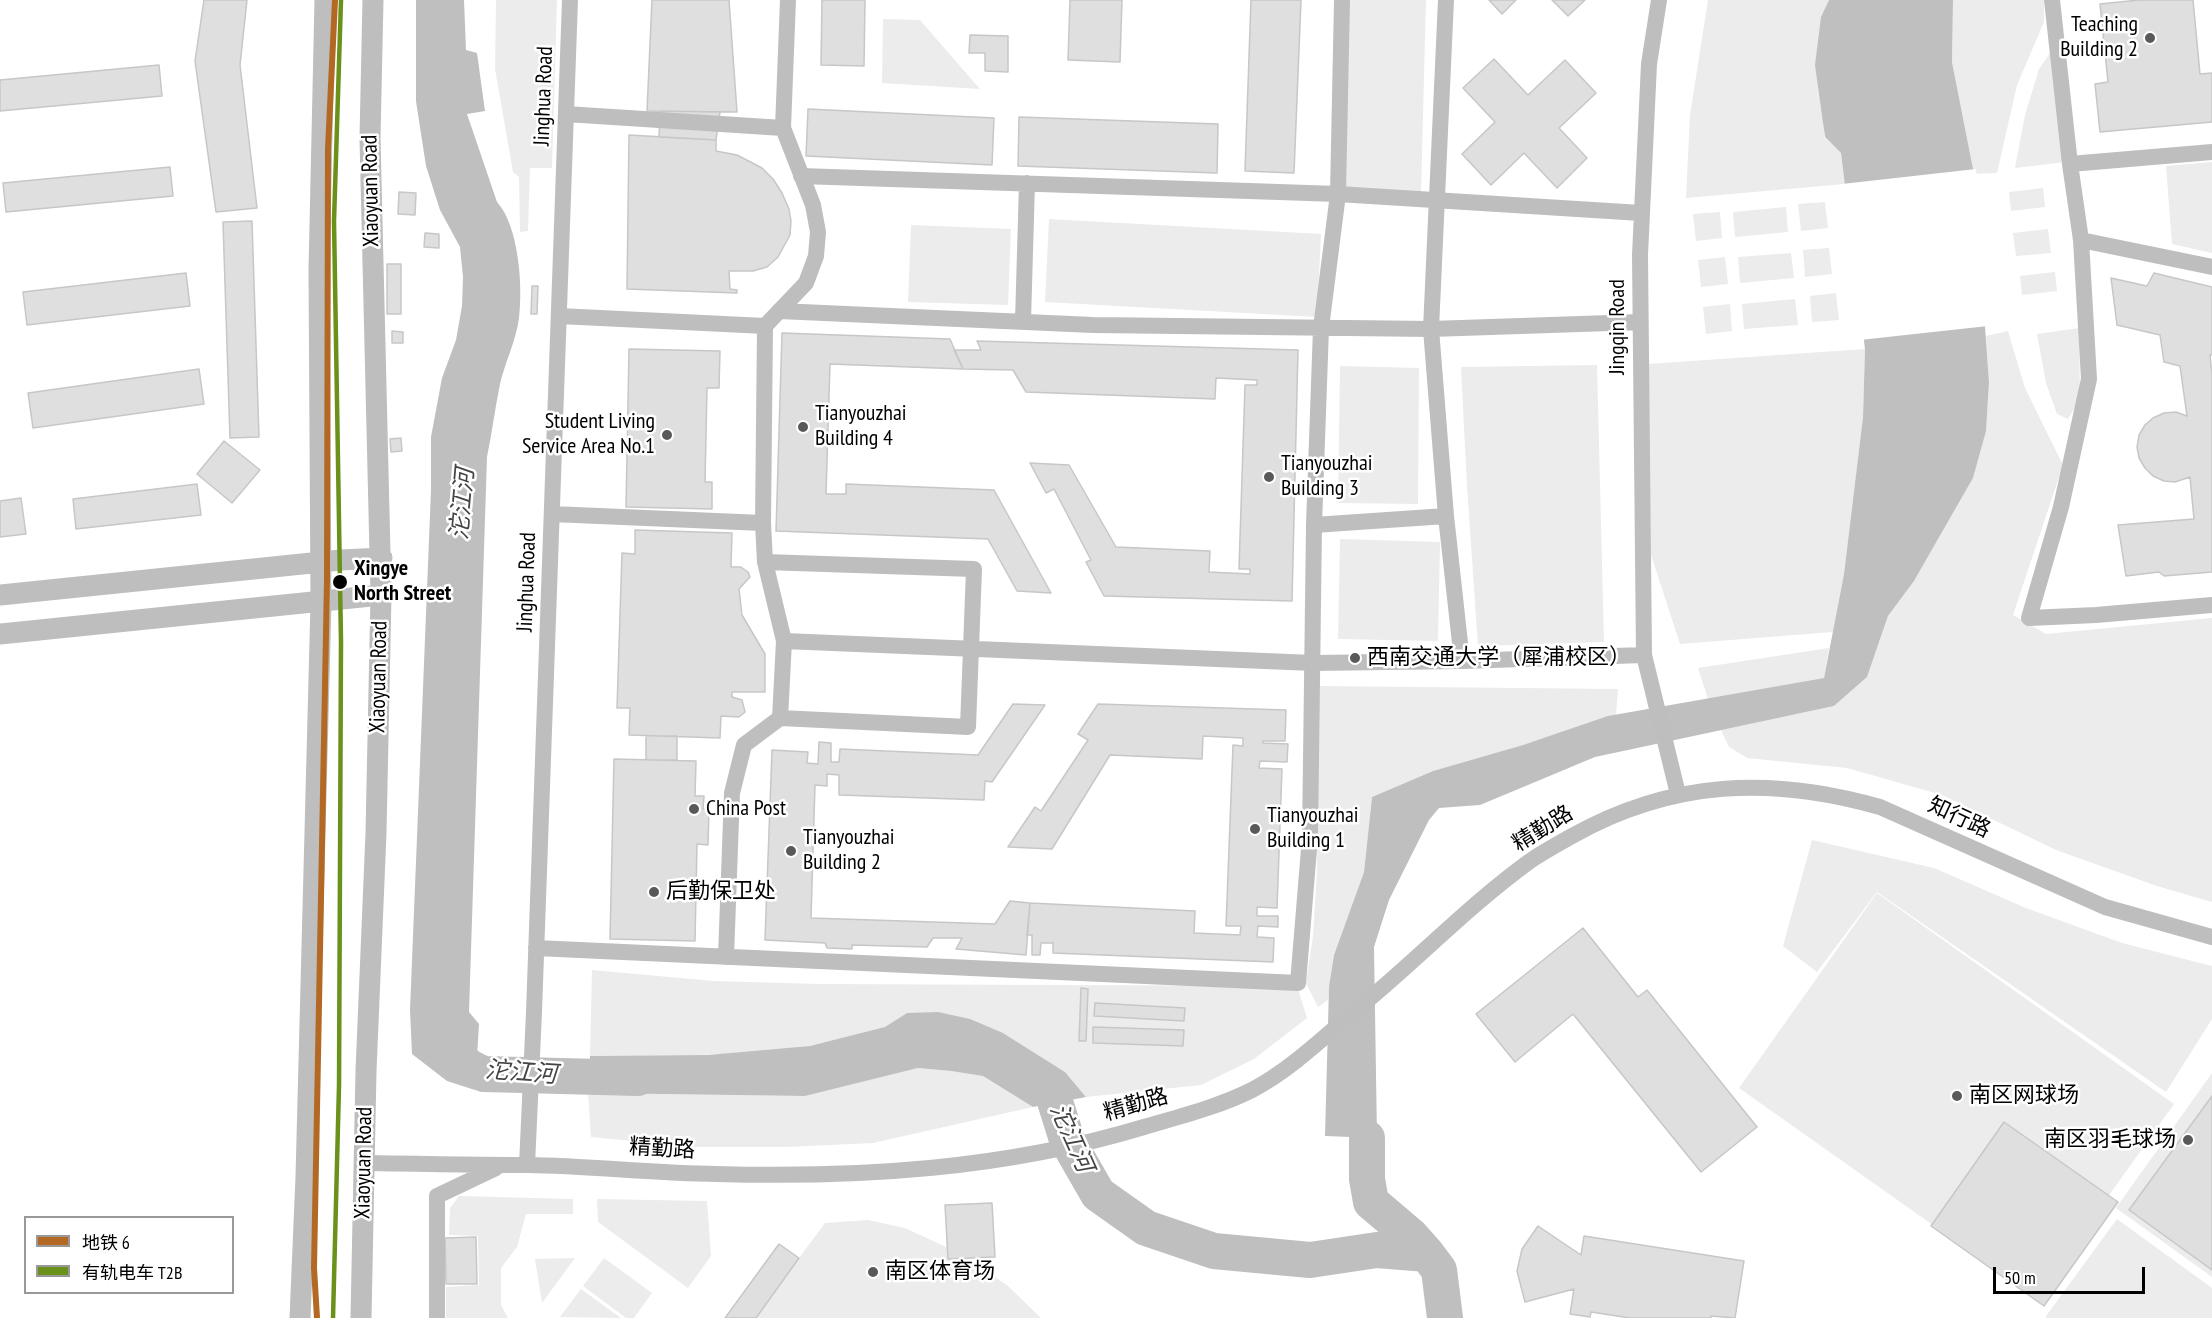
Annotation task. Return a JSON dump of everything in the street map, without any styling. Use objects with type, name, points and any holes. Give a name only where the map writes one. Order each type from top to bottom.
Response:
[{"type":"street","points":[[300,1318],[306,1177],[321,602],[319,270],[325,0]]},
{"type":"street","name":"Xiaoyuan Road","points":[[361,1318],[382,558],[375,420],[370,138],[373,0]]},
{"type":"street","name":"Jinghua Road","points":[[527,1165],[537,948],[570,0]]},
{"type":"street","points":[[780,718],[784,641],[765,562],[763,523],[765,326],[806,283],[816,256],[818,232],[813,205],[783,128],[788,0]]},
{"type":"street","points":[[537,948],[1298,983],[1310,837],[1314,525],[1321,328],[1338,194],[1342,0]]},
{"type":"street","points":[[1446,0],[1431,329],[1446,516],[1462,661]]},
{"type":"street","name":"Jingqin Road","points":[[1659,0],[1649,64],[1641,213],[1644,655],[1678,794]]},
{"type":"street","points":[[2052,0],[2070,164],[2081,240],[2089,379],[2061,507],[2029,618],[2212,605]]},
{"type":"street","points":[[566,114],[783,128]]},
{"type":"street","points":[[2070,164],[2212,152]]},
{"type":"street","points":[[801,176],[1338,194],[1641,213]]},
{"type":"street","points":[[1023,321],[1027,183]]},
{"type":"street","points":[[2081,240],[2212,267]]},
{"type":"street","points":[[779,311],[1093,325],[1321,328],[1431,329],[1640,322]]},
{"type":"street","points":[[559,316],[765,326]]},
{"type":"street","points":[[552,514],[763,523]]},
{"type":"street","points":[[1314,525],[1446,516]]},
{"type":"street","points":[[0,595],[320,562],[382,558]]},
{"type":"street","points":[[726,957],[732,793],[744,745],[780,718],[968,727],[974,569],[765,562]]},
{"type":"street","points":[[0,634],[381,595]]},
{"type":"street","points":[[784,641],[1313,663],[1644,655]]},
{"type":"street","name":"知行路","points":[[1678,794],[1716,789],[1758,788],[1848,798],[1903,816],[2105,907],[2212,937]]},
{"type":"street","name":"精勤路","points":[[364,1163],[527,1165],[718,1174],[837,1174],[921,1170],[1008,1159],[1112,1136],[1227,1102],[1257,1087],[1313,1046],[1382,989],[1476,904],[1536,857],[1591,825],[1678,794]]},
{"type":"street","points":[[437,1318],[437,1196],[500,1166]]},
{"type":"shaded area","points":[[496,0],[557,0],[552,168],[530,168],[528,231],[520,232],[519,177],[513,172],[495,69]]},
{"type":"shaded area","points":[[1347,0],[1426,0],[1421,192],[1342,190]]},
{"type":"shaded area","points":[[1708,0],[1829,0],[1821,17],[1824,137],[1841,153],[1845,184],[1686,198],[1690,115]]},
{"type":"shaded area","points":[[1953,0],[2044,0],[2044,22],[2017,85],[1997,173],[1974,174],[1952,62]]},
{"type":"shaded area","points":[[883,19],[920,20],[980,89],[882,83]]},
{"type":"shaded area","points":[[2054,47],[2065,162],[2015,168],[2025,115],[2039,69]]},
{"type":"shaded area","points":[[2212,162],[2212,253],[2172,244],[2166,166]]},
{"type":"shaded area","points":[[2043,188],[2045,207],[2011,211],[2009,192]]},
{"type":"shaded area","points":[[1825,202],[1828,228],[1801,231],[1798,204]]},
{"type":"shaded area","points":[[1786,207],[1788,232],[1735,237],[1733,212]]},
{"type":"shaded area","points":[[1720,212],[1722,238],[1696,241],[1693,214]]},
{"type":"shaded area","points":[[1049,219],[1321,234],[1317,317],[1045,302]]},
{"type":"shaded area","points":[[911,225],[1011,229],[1008,305],[908,302]]},
{"type":"shaded area","points":[[2048,229],[2051,253],[2016,256],[2013,233]]},
{"type":"shaded area","points":[[1829,248],[1832,274],[1805,277],[1803,250]]},
{"type":"shaded area","points":[[1791,253],[1794,278],[1740,283],[1738,257]]},
{"type":"shaded area","points":[[1725,257],[1728,284],[1701,287],[1698,260]]},
{"type":"shaded area","points":[[2055,272],[2057,291],[2022,295],[2020,276]]},
{"type":"shaded area","points":[[1836,293],[1839,320],[1812,322],[1810,296]]},
{"type":"shaded area","points":[[1795,299],[1798,325],[1744,329],[1742,304]]},
{"type":"shaded area","points":[[1730,304],[1732,331],[1706,334],[1703,307]]},
{"type":"shaded area","points":[[2079,328],[2080,399],[2068,419],[2057,414],[2046,383],[2037,334]]},
{"type":"shaded area","points":[[2008,331],[2025,388],[2063,465],[2013,615],[2046,634],[2212,618],[2212,902],[2157,886],[2056,850],[1942,795],[1847,768],[1747,758],[1729,747],[1721,730],[1834,706],[1867,677],[1888,616],[1914,581],[1973,478],[1986,430],[1989,382],[1986,336]]},
{"type":"shaded area","points":[[1865,349],[1863,417],[1844,574],[1833,632],[1680,644],[1651,555],[1648,364]]},
{"type":"shaded area","points":[[1597,365],[1604,642],[1478,646],[1461,367]]},
{"type":"shaded area","points":[[1340,366],[1419,368],[1418,504],[1338,503]]},
{"type":"shaded area","points":[[1340,539],[1440,542],[1438,641],[1338,639]]},
{"type":"shaded area","points":[[1829,648],[1824,678],[1708,699],[1698,668]]},
{"type":"shaded area","points":[[1319,686],[1618,689],[1616,715],[1433,771],[1372,797],[1364,872],[1334,955],[1328,1000],[1318,1007],[1306,983],[1313,936],[1317,871]]},
{"type":"shaded area","points":[[1812,840],[1934,868],[2026,908],[2122,943],[2212,966],[2212,1019],[2166,1092],[1877,892],[1817,972],[1783,946]]},
{"type":"shaded area","name":"南区网球场","points":[[1877,893],[2174,1104],[2036,1298],[1739,1088]]},
{"type":"shaded area","points":[[592,970],[714,981],[818,984],[1297,986],[1307,1018],[1254,1059],[1201,1085],[1086,1097],[1065,1072],[1003,1033],[907,1013],[883,1028],[812,1045],[700,1055],[590,1056]]},
{"type":"shaded area","points":[[918,1068],[983,1076],[1033,1107],[873,1143],[786,1147],[695,1147],[591,1137],[588,1093],[805,1096]]},
{"type":"shaded area","name":"南区羽毛球场","points":[[2212,1073],[2212,1277],[2116,1208]]},
{"type":"shaded area","points":[[459,1196],[573,1199],[573,1214],[526,1214],[517,1247],[501,1268],[501,1305],[508,1318],[446,1318],[446,1287],[479,1285],[478,1236],[449,1235],[450,1208]]},
{"type":"shaded area","points":[[597,1199],[707,1201],[711,1256],[688,1288],[598,1222]]},
{"type":"shaded area","points":[[2117,1219],[2212,1288],[2212,1318],[2046,1318]]},
{"type":"shaded area","name":"南区体育场","points":[[868,1220],[905,1228],[959,1253],[1007,1285],[1041,1318],[726,1318],[779,1244],[799,1258],[825,1223]]},
{"type":"shaded area","points":[[575,1258],[542,1303],[535,1259]]},
{"type":"shaded area","points":[[604,1258],[652,1293],[634,1318],[626,1318],[583,1286]]},
{"type":"shaded area","points":[[581,1289],[621,1318],[560,1317]]},
{"type":"water","points":[[416,0],[464,0],[466,50],[477,53],[485,111],[467,114],[497,202],[515,241],[520,274],[518,327],[500,384],[487,457],[469,1012],[479,1024],[475,1090],[447,1081],[412,1054],[410,1010],[431,490],[431,437],[442,378],[456,340],[462,306],[463,277],[460,247],[440,210],[426,166],[416,101]]},
{"type":"water","points":[[1829,0],[1953,0],[1952,62],[1974,174],[1989,382],[1986,431],[1973,478],[1914,581],[1888,616],[1867,677],[1834,706],[1595,757],[1480,805],[1439,808],[1429,820],[1389,900],[1374,947],[1377,1138],[1325,1136],[1329,987],[1334,955],[1364,872],[1372,797],[1433,771],[1523,745],[1608,716],[1824,678],[1844,574],[1863,417],[1865,349],[1841,153],[1825,137],[1815,65],[1821,17]]},
{"type":"water","points":[[938,1012],[970,1019],[1003,1033],[1065,1072],[1086,1097],[1033,1107],[983,1076],[918,1068],[805,1096],[588,1093],[590,1056],[708,1055],[810,1046],[885,1027],[907,1013]]},
{"type":"pier","points":[[1976,169],[1988,326],[1860,340],[1842,184]]},
{"type":"building","points":[[204,0],[247,0],[240,65],[257,208],[216,212],[195,61]]},
{"type":"building","points":[[652,0],[729,0],[737,112],[647,111]]},
{"type":"building","points":[[822,0],[865,0],[864,66],[821,65]]},
{"type":"building","points":[[1070,0],[1122,0],[1120,62],[1068,60]]},
{"type":"building","points":[[1251,0],[1301,0],[1294,173],[1245,171]]},
{"type":"building","points":[[1489,0],[1516,0],[1502,14]]},
{"type":"building","points":[[1552,0],[1585,0],[1568,16]]},
{"type":"building","name":"Teaching Building 2","points":[[2139,0],[2193,0],[2200,74],[2212,73],[2212,122],[2100,132],[2095,84],[2108,82],[2100,4]]},
{"type":"building","points":[[970,35],[1008,36],[1008,72],[985,71],[985,53],[969,53]]},
{"type":"building","points":[[1494,59],[1528,95],[1565,60],[1596,93],[1559,128],[1587,158],[1557,188],[1524,153],[1491,185],[1462,154],[1495,122],[1463,88]]},
{"type":"building","points":[[159,65],[162,96],[0,111],[0,80]]},
{"type":"building","points":[[808,109],[994,118],[992,165],[806,156]]},
{"type":"building","points":[[660,111],[720,112],[716,140],[659,137]]},
{"type":"building","points":[[1019,117],[1218,124],[1217,173],[1018,166]]},
{"type":"building","points":[[629,135],[716,140],[716,151],[737,155],[762,168],[773,179],[789,209],[790,235],[778,257],[767,267],[753,271],[729,271],[730,289],[737,290],[737,293],[627,289]]},
{"type":"building","points":[[170,167],[173,196],[6,212],[3,183]]},
{"type":"building","points":[[399,192],[416,193],[415,215],[398,214]]},
{"type":"building","points":[[252,221],[259,437],[230,438],[223,222]]},
{"type":"building","points":[[425,233],[439,234],[439,248],[424,247]]},
{"type":"building","points":[[387,264],[401,264],[401,314],[387,314]]},
{"type":"building","points":[[186,273],[190,306],[27,325],[23,292]]},
{"type":"building","points":[[2154,273],[2212,287],[2212,355],[2210,355],[2212,374],[2212,572],[2164,576],[2159,572],[2126,576],[2118,525],[2194,519],[2190,477],[2175,482],[2164,481],[2153,476],[2139,458],[2137,447],[2139,435],[2153,418],[2164,413],[2176,412],[2187,416],[2180,366],[2164,362],[2160,335],[2117,325],[2111,278],[2147,286]]},
{"type":"building","points":[[532,286],[538,286],[537,314],[531,314]]},
{"type":"building","points":[[392,331],[403,332],[403,343],[392,343]]},
{"type":"building","name":"Tianyouzhai Building 4","points":[[782,333],[950,339],[963,369],[830,364],[826,494],[846,494],[846,484],[994,490],[1051,593],[1017,591],[988,539],[776,531]]},
{"type":"building","name":"Tianyouzhai Building 3","points":[[977,341],[1298,350],[1292,601],[1104,596],[1086,562],[1091,560],[1054,489],[1046,493],[1030,463],[1069,465],[1116,547],[1210,551],[1209,572],[1250,574],[1250,569],[1239,569],[1245,385],[1257,385],[1257,380],[1216,378],[1215,399],[1026,392],[1013,370],[963,369],[954,350],[981,350]]},
{"type":"building","name":"Student Living Service Area No.1","points":[[629,349],[720,351],[719,388],[707,388],[705,482],[712,482],[712,509],[626,507]]},
{"type":"building","points":[[199,369],[204,404],[33,428],[28,393]]},
{"type":"building","points":[[401,438],[402,451],[391,452],[390,439]]},
{"type":"building","points":[[224,441],[260,470],[232,503],[197,474]]},
{"type":"building","points":[[197,484],[201,515],[76,529],[73,499]]},
{"type":"building","points":[[21,498],[26,534],[0,537],[0,501]]},
{"type":"building","points":[[635,530],[732,533],[731,567],[741,567],[748,572],[750,577],[739,589],[742,615],[765,654],[765,692],[732,692],[732,697],[742,700],[745,712],[739,717],[721,716],[720,738],[629,735],[630,708],[617,708],[622,553],[635,554]]},
{"type":"building","name":"Tianyouzhai Building 2","points":[[1013,704],[1045,705],[992,782],[985,781],[984,800],[839,795],[839,775],[827,774],[827,786],[815,785],[811,918],[995,924],[1010,901],[1030,903],[1026,955],[956,949],[962,938],[933,938],[927,947],[852,945],[852,949],[827,948],[825,943],[765,940],[772,750],[808,752],[807,763],[818,764],[819,742],[831,743],[831,762],[839,762],[840,749],[978,755]]},
{"type":"building","name":"Tianyouzhai Building 1","points":[[1098,704],[1286,710],[1285,741],[1263,741],[1263,743],[1288,744],[1287,762],[1260,761],[1259,768],[1282,769],[1277,908],[1257,907],[1257,916],[1278,916],[1278,927],[1258,926],[1257,937],[1274,938],[1273,962],[1053,953],[1053,943],[1041,943],[1040,955],[1032,955],[1032,935],[1027,935],[1030,903],[1195,911],[1194,933],[1240,935],[1241,926],[1226,926],[1233,745],[1243,746],[1243,738],[1203,736],[1202,759],[1110,755],[1052,849],[1008,847],[1035,807],[1041,811],[1088,740],[1078,734]]},
{"type":"building","points":[[646,736],[677,736],[677,760],[646,760]]},
{"type":"building","name":"后勤保卫处","points":[[614,759],[696,761],[695,796],[704,796],[703,809],[709,809],[708,845],[697,844],[695,941],[610,939]]},
{"type":"building","points":[[1583,928],[1638,997],[1647,990],[1757,1127],[1701,1172],[1573,1014],[1515,1062],[1476,1014]]},
{"type":"building","points":[[1081,988],[1088,989],[1086,1041],[1079,1041]]},
{"type":"building","points":[[1095,1003],[1185,1008],[1184,1021],[1094,1016]]},
{"type":"building","points":[[1093,1027],[1184,1030],[1183,1046],[1093,1043]]},
{"type":"building","name":"南区羽毛球场","points":[[2212,1096],[2212,1270],[2129,1210]]},
{"type":"building","points":[[2004,1122],[2118,1202],[2044,1306],[1931,1226]]},
{"type":"building","points":[[992,1203],[995,1257],[948,1259],[945,1205]]},
{"type":"building","points":[[1538,1226],[1581,1255],[1584,1236],[1744,1261],[1735,1318],[1711,1316],[1711,1318],[1630,1318],[1591,1312],[1590,1317],[1570,1314],[1574,1289],[1525,1302],[1517,1271],[1522,1249]]},
{"type":"building","points":[[476,1237],[477,1284],[446,1284],[445,1238]]},
{"type":"building","points":[[779,1244],[799,1258],[756,1318],[725,1318]]},
{"type":"waterway","name":"沱江河","points":[[442,1038],[460,1060],[484,1074],[638,1078]]},
{"type":"waterway","name":"沱江河","points":[[1020,1070],[1053,1095],[1067,1140],[1098,1194],[1146,1228],[1214,1251],[1310,1260],[1377,1250],[1427,1254],[1439,1270],[1445,1318]]},
{"type":"waterway","points":[[1367,1138],[1367,1179],[1371,1202],[1411,1236],[1427,1254]]},
{"type":"metro line","name":"6","points":[[317,1318],[314,1268],[327,580],[328,149],[335,0]]},
{"type":"tram line","name":"T2B","points":[[333,1318],[339,1086],[341,641],[334,221],[341,0]]},
{"type":"place","name":"Teaching Building 2","points":[[2150,38]]},
{"type":"place","name":"Tianyouzhai Building 4","points":[[803,427]]},
{"type":"place","name":"Student Living Service Area No.1","points":[[667,435]]},
{"type":"place","name":"Tianyouzhai Building 3","points":[[1269,477]]},
{"type":"place","name":"Xingye North Street","points":[[340,582]]},
{"type":"place","name":"西南交通大学（犀浦校区）","points":[[1355,658]]},
{"type":"place","name":"China Post","points":[[694,809]]},
{"type":"place","name":"Tianyouzhai Building 1","points":[[1255,829]]},
{"type":"place","name":"Tianyouzhai Building 2","points":[[791,851]]},
{"type":"place","name":"后勤保卫处","points":[[654,892]]},
{"type":"place","name":"南区网球场","points":[[1957,1096]]},
{"type":"place","name":"南区羽毛球场","points":[[2188,1140]]},
{"type":"place","name":"南区体育场","points":[[873,1272]]}]
